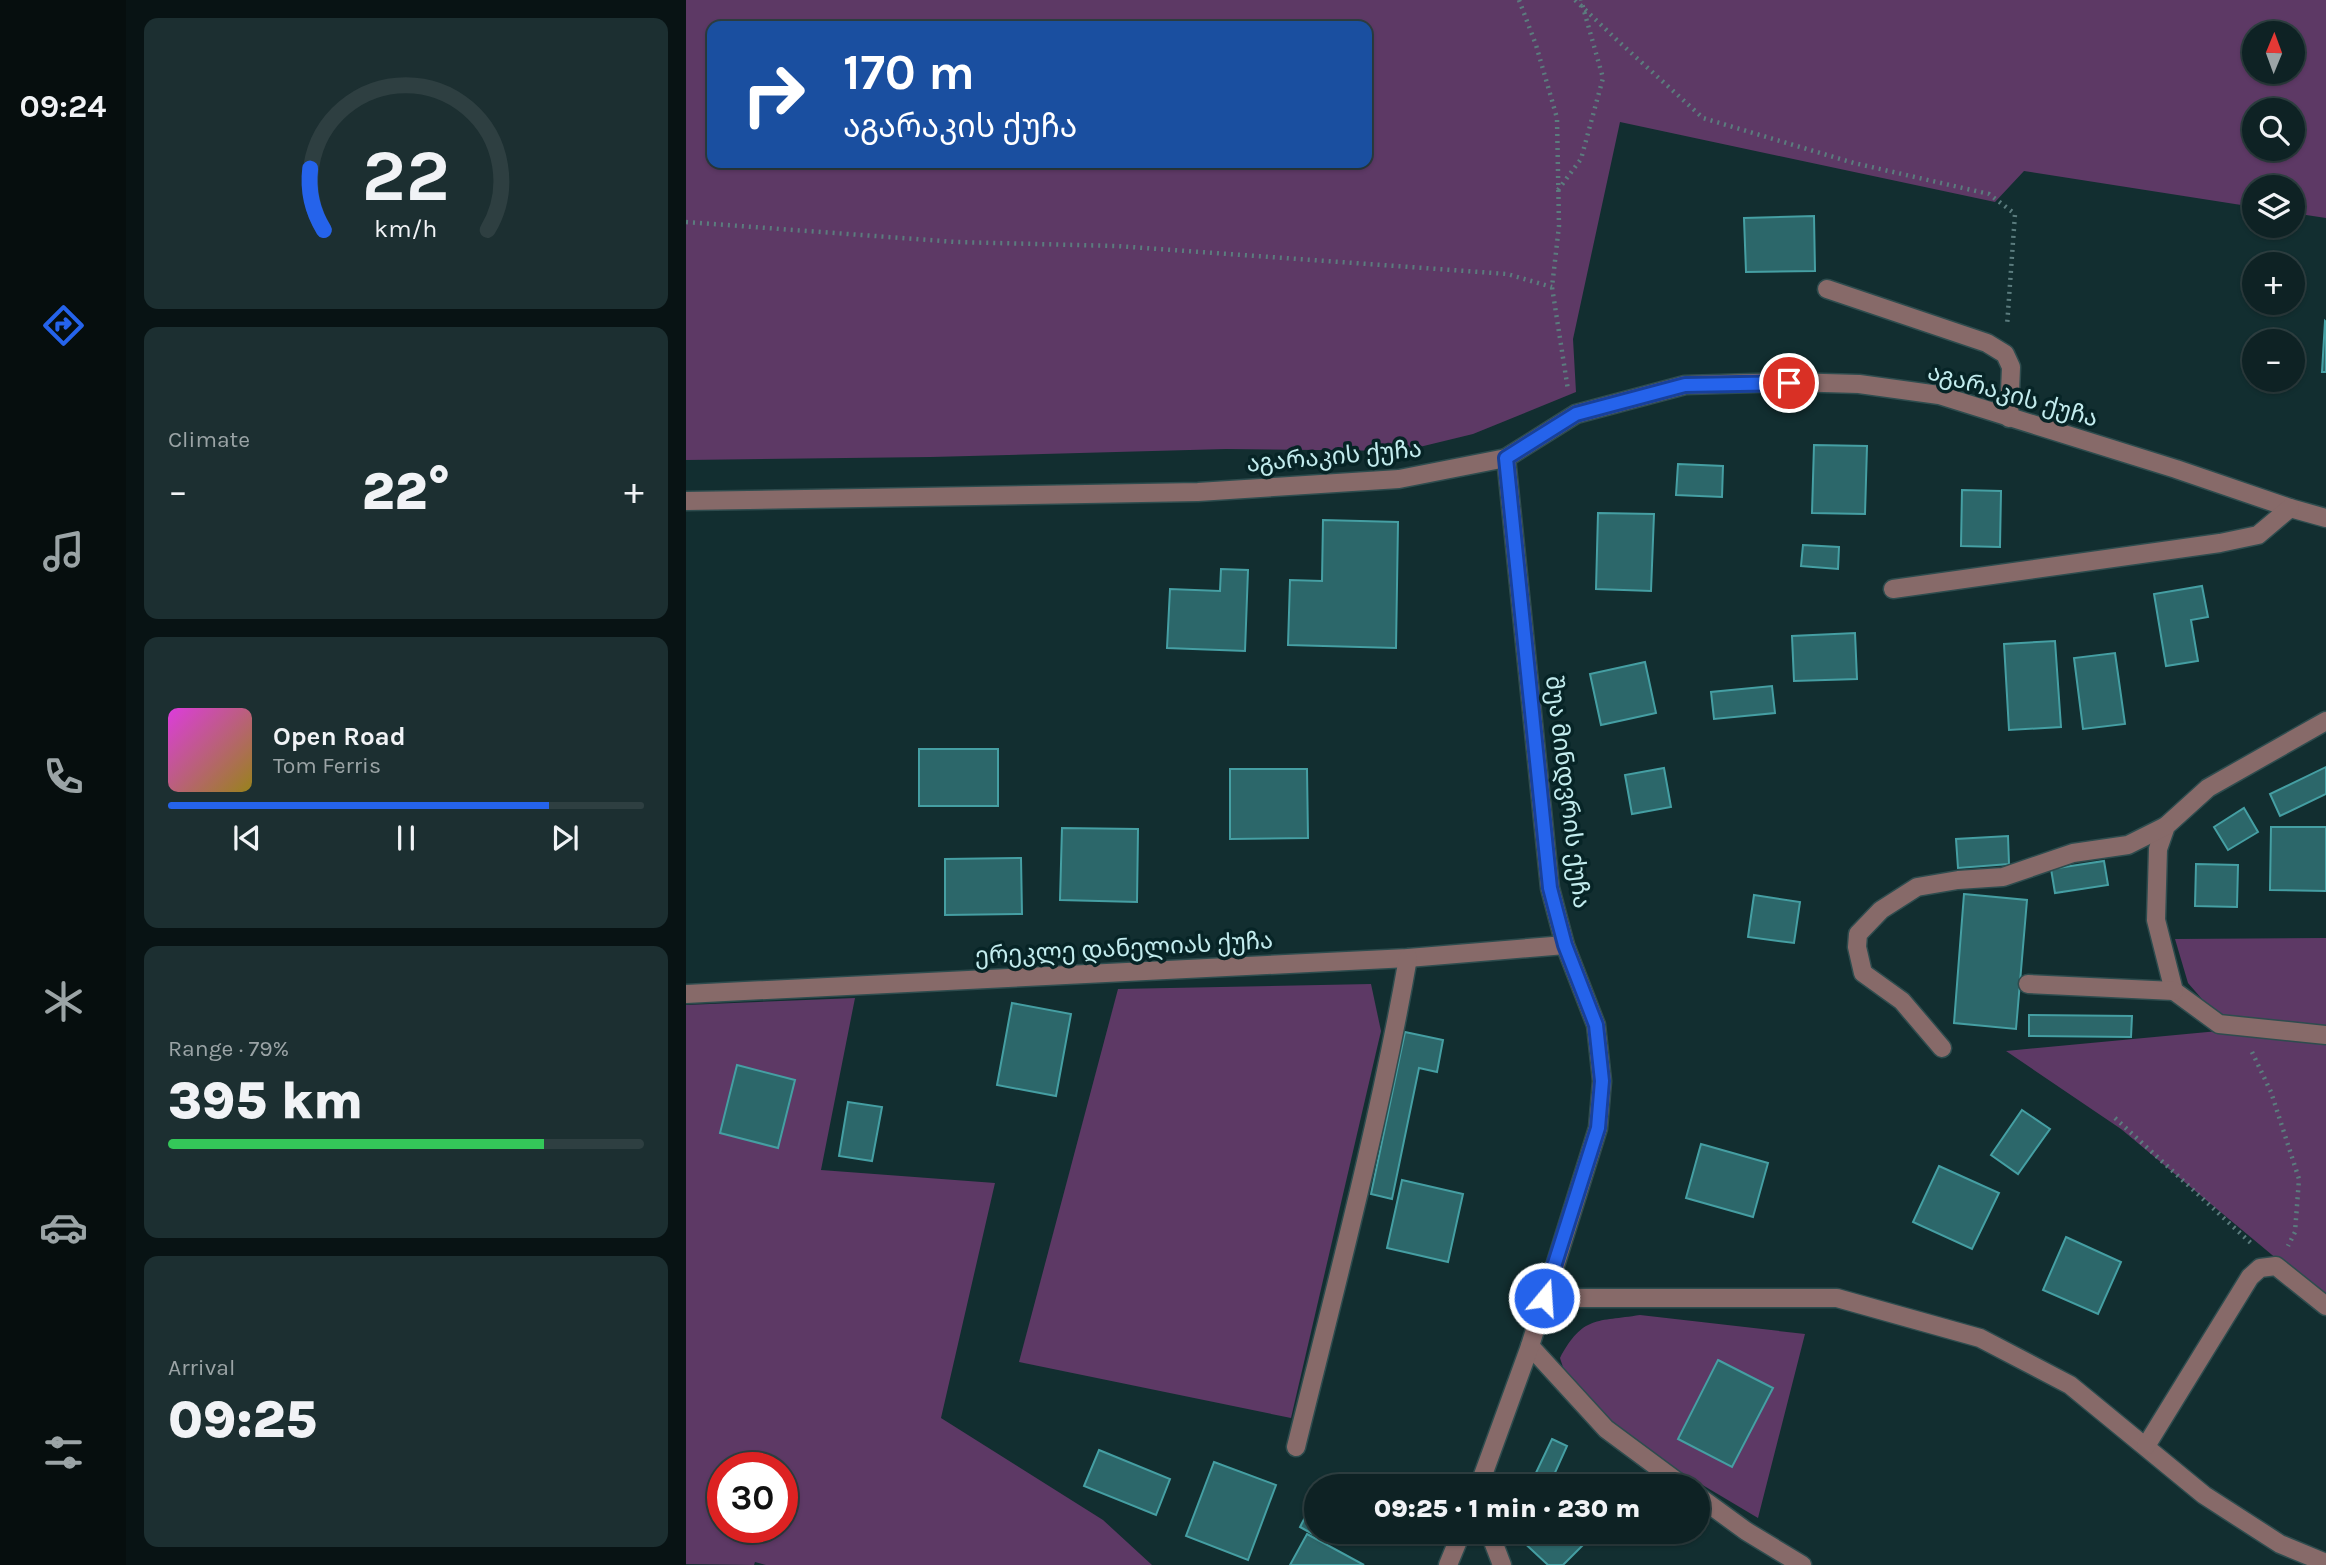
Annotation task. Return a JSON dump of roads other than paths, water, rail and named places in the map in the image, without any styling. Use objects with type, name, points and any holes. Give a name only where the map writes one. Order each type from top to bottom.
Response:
[{"type":"street","points":[[1827,289],[1987,343],[2005,354],[2011,367],[2009,418]]},
{"type":"street","name":"აგარაკის ქუჩა","points":[[686,501],[1212,491],[1399,479],[1506,458],[1576,414],[1685,385],[1789,383],[1859,384],[1939,395],[2326,518]]},
{"type":"street","name":"შუა მინდვრის ქუჩა","points":[[1483,1474],[1530,1346],[1598,1128],[1602,1081],[1596,1025],[1565,945],[1550,888],[1506,458]]},
{"type":"street","points":[[1893,589],[2258,536],[2290,508]]},
{"type":"street","points":[[1942,1048],[1902,1001],[1863,972],[1857,947],[1858,934],[1881,910],[1917,887],[1958,880],[2003,877],[2073,853],[2129,845],[2165,826],[2208,788],[2326,721]]},
{"type":"street","points":[[2165,826],[2158,849],[2156,920],[2175,991]]},
{"type":"street","name":"ერეკლე დანელიას ქუჩა","points":[[686,994],[1408,958],[1565,945]]},
{"type":"street","points":[[1296,1447],[1395,1031],[1408,958]]},
{"type":"street","points":[[2028,984],[2175,991],[2220,1024],[2326,1035]]},
{"type":"street","points":[[2146,1446],[2250,1277],[2260,1268],[2276,1266],[2326,1306]]},
{"type":"street","points":[[1544,1298],[1837,1298],[1980,1338],[2070,1385],[2204,1495],[2280,1544],[2326,1563]]},
{"type":"street","points":[[1530,1346],[1606,1429],[1667,1474]]},
{"type":"street","points":[[1710,1505],[1746,1531],[1802,1565]]},
{"type":"street","points":[[1448,1565],[1457,1544]]},
{"type":"street","points":[[1494,1544],[1502,1565]]}]
